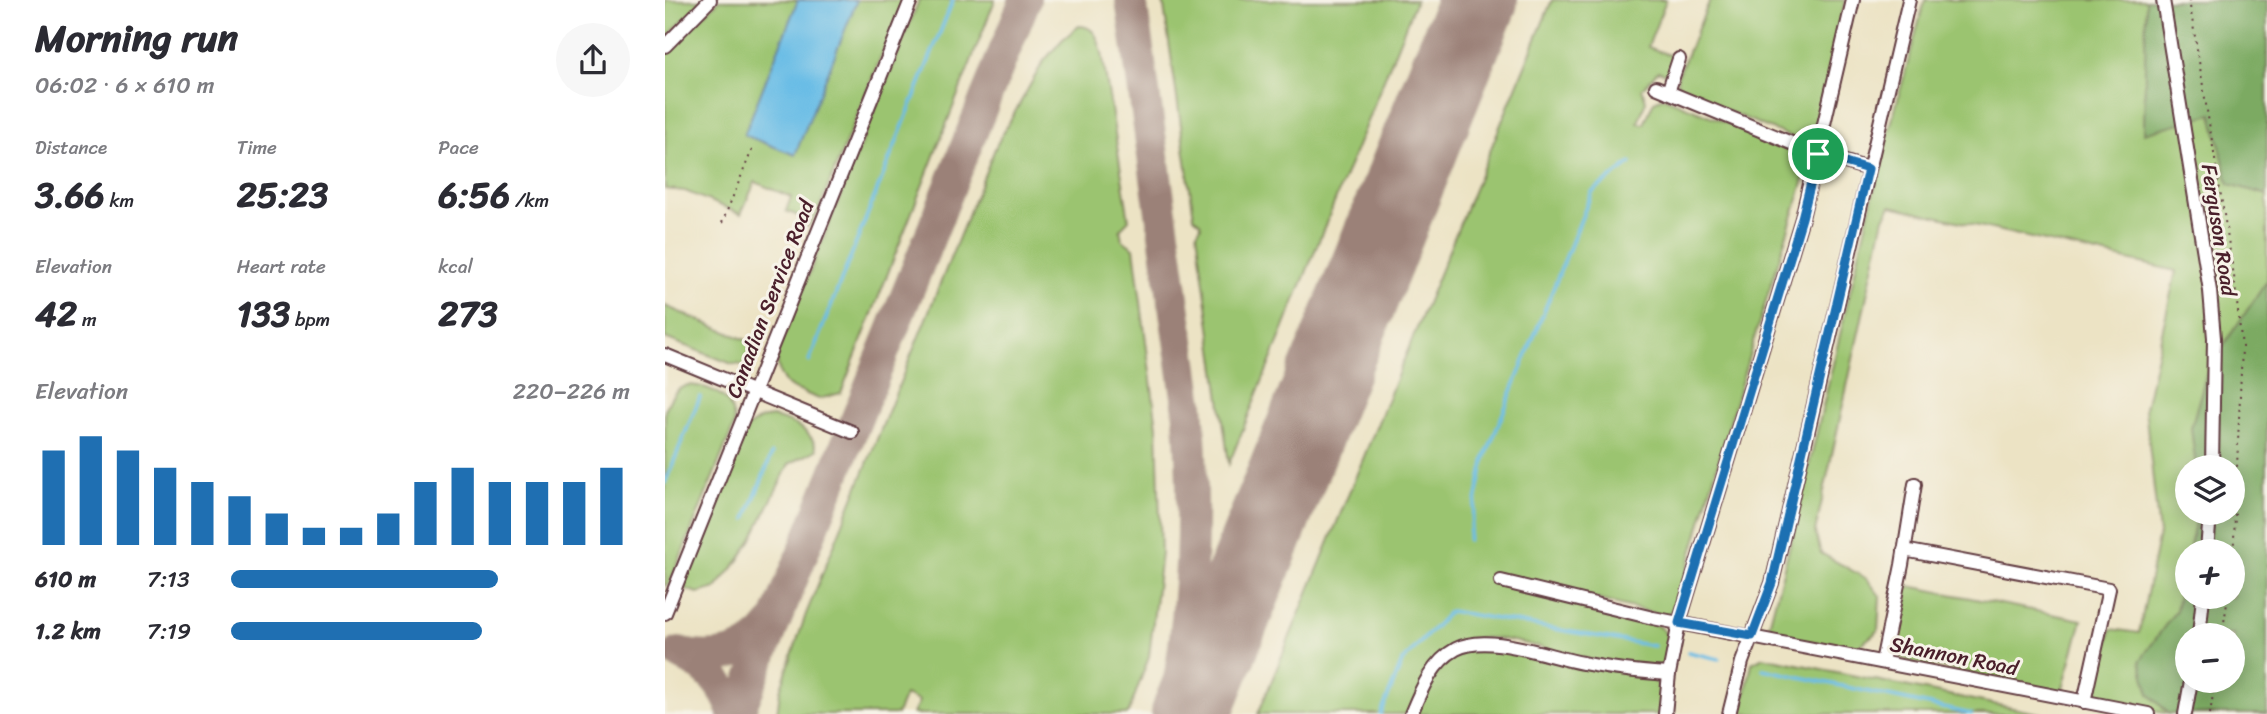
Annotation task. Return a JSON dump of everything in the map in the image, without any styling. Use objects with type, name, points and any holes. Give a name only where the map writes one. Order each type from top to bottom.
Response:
[{"type":"street","points":[[665,46],[710,0]]},
{"type":"street","name":"Canadian Service Road","points":[[665,613],[912,0]]},
{"type":"street","points":[[1665,714],[1669,674],[1679,623],[1798,231],[1853,0]]},
{"type":"street","points":[[1729,714],[1742,662],[1772,583],[1909,0]]},
{"type":"street","name":"Ferguson Road","points":[[2163,0],[2210,291],[2214,338],[2213,455]]},
{"type":"street","points":[[1679,59],[1662,90],[1818,154],[1868,169]]},
{"type":"street","points":[[665,357],[852,432]]},
{"type":"street","points":[[1882,662],[1915,484]]},
{"type":"street","points":[[1904,550],[2109,589],[2084,702]]},
{"type":"street","name":"Shannon Road","points":[[1501,581],[1629,613],[2148,714]]},
{"type":"street","points":[[1411,714],[1425,681],[1442,659],[1457,648],[1475,643],[1498,644],[1605,667],[1669,674]]},
{"type":"street","points":[[2185,714],[2189,693]]},
{"type":"path","points":[[2189,0],[2234,276],[2242,347],[2234,539]]},
{"type":"path","points":[[722,223],[753,150]]},
{"type":"path","points":[[2210,714],[2213,693]]},
{"type":"green space","points":[[665,0],[703,0],[665,39]]},
{"type":"green space","points":[[719,0],[904,0],[816,216],[808,226],[797,231],[801,217],[786,211],[791,197],[755,182],[741,214],[685,191],[665,189],[665,54]]},
{"type":"green space","points":[[919,0],[995,0],[841,393],[819,399],[785,383],[776,356]]},
{"type":"green space","points":[[1163,0],[1416,0],[1229,464],[1197,233],[1201,226],[1194,217]]},
{"type":"green space","points":[[1552,0],[1666,0],[1648,47],[1675,57],[1670,75],[1658,71],[1642,89],[1646,101],[1638,123],[1644,124],[1654,101],[1663,97],[1806,155],[1808,167],[1753,342],[1677,605],[1668,614],[1662,615],[1497,575],[1493,582],[1654,624],[1668,638],[1667,656],[1660,667],[1638,669],[1610,665],[1516,641],[1487,638],[1463,640],[1446,650],[1430,672],[1407,714],[1258,714]]},
{"type":"green space","points":[[1710,0],[1845,0],[1817,139],[1808,144],[1679,91],[1677,78]]},
{"type":"green space","points":[[1925,0],[2267,0],[2267,714],[2170,714],[2095,700],[2111,629],[2139,633],[2159,534],[2145,408],[2176,271],[1891,206],[1884,218],[1815,532],[1821,553],[1867,579],[1880,596],[1878,631],[1854,650],[1767,633],[1882,157]]},
{"type":"green space","points":[[2146,0],[2267,0],[2267,195],[2229,184],[2212,114],[2144,133]]},
{"type":"green space","points":[[1079,26],[1092,31],[1102,53],[1129,220],[1120,229],[1122,240],[1134,248],[1157,427],[1161,553],[1149,657],[1128,714],[913,714],[919,701],[905,695],[897,714],[777,714],[780,691],[806,614],[996,146],[1043,62],[1062,40]]},
{"type":"green space","points":[[2267,281],[2267,714],[2169,714],[2149,694],[2140,661],[2176,609],[2245,609],[2245,539],[2192,539],[2194,525],[2245,525],[2245,455],[2194,455],[2191,428],[2208,368]]},
{"type":"green space","points":[[665,306],[753,343],[744,365],[732,364],[665,338]]},
{"type":"green space","points":[[688,385],[706,388],[721,395],[730,408],[734,425],[670,583],[665,586],[665,411],[673,395]]},
{"type":"green space","points":[[772,417],[806,432],[817,450],[789,464],[752,539],[716,588],[698,593],[682,588],[747,428],[760,419]]},
{"type":"green space","points":[[1904,585],[2082,620],[2062,692],[1912,662],[1899,656],[1893,649]]},
{"type":"green space","points":[[1484,647],[1649,677],[1660,688],[1660,714],[1415,714],[1433,678],[1446,663],[1461,652]]},
{"type":"green space","points":[[1763,657],[2042,714],[1741,714],[1752,663]]},
{"type":"water","points":[[798,0],[857,0],[795,155],[744,135]]},
{"type":"waterway","points":[[809,361],[953,0]]},
{"type":"waterway","points":[[1468,540],[1485,458],[1592,192],[1631,163]]},
{"type":"waterway","points":[[665,483],[700,397]]},
{"type":"waterway","points":[[746,519],[772,454]]},
{"type":"waterway","points":[[1381,714],[1402,662],[1450,611],[1654,646]]},
{"type":"waterway","points":[[1688,652],[1719,659]]},
{"type":"waterway","points":[[1763,669],[1971,714]]},
{"type":"taxiway","points":[[738,714],[1025,0]]},
{"type":"taxiway","points":[[1131,0],[1188,404],[1191,443],[1189,598],[1173,714]]},
{"type":"taxiway","points":[[679,653],[705,657],[730,654],[752,643],[771,625]]},
{"type":"taxiway","points":[[682,655],[700,665],[715,679],[731,704],[734,714]]},
{"type":"runway","points":[[1191,714],[1478,0]]},
{"type":"route","points":[[1818,154],[1868,169],[1772,583],[1752,636],[1679,623],[1802,218],[1818,154]]}]
